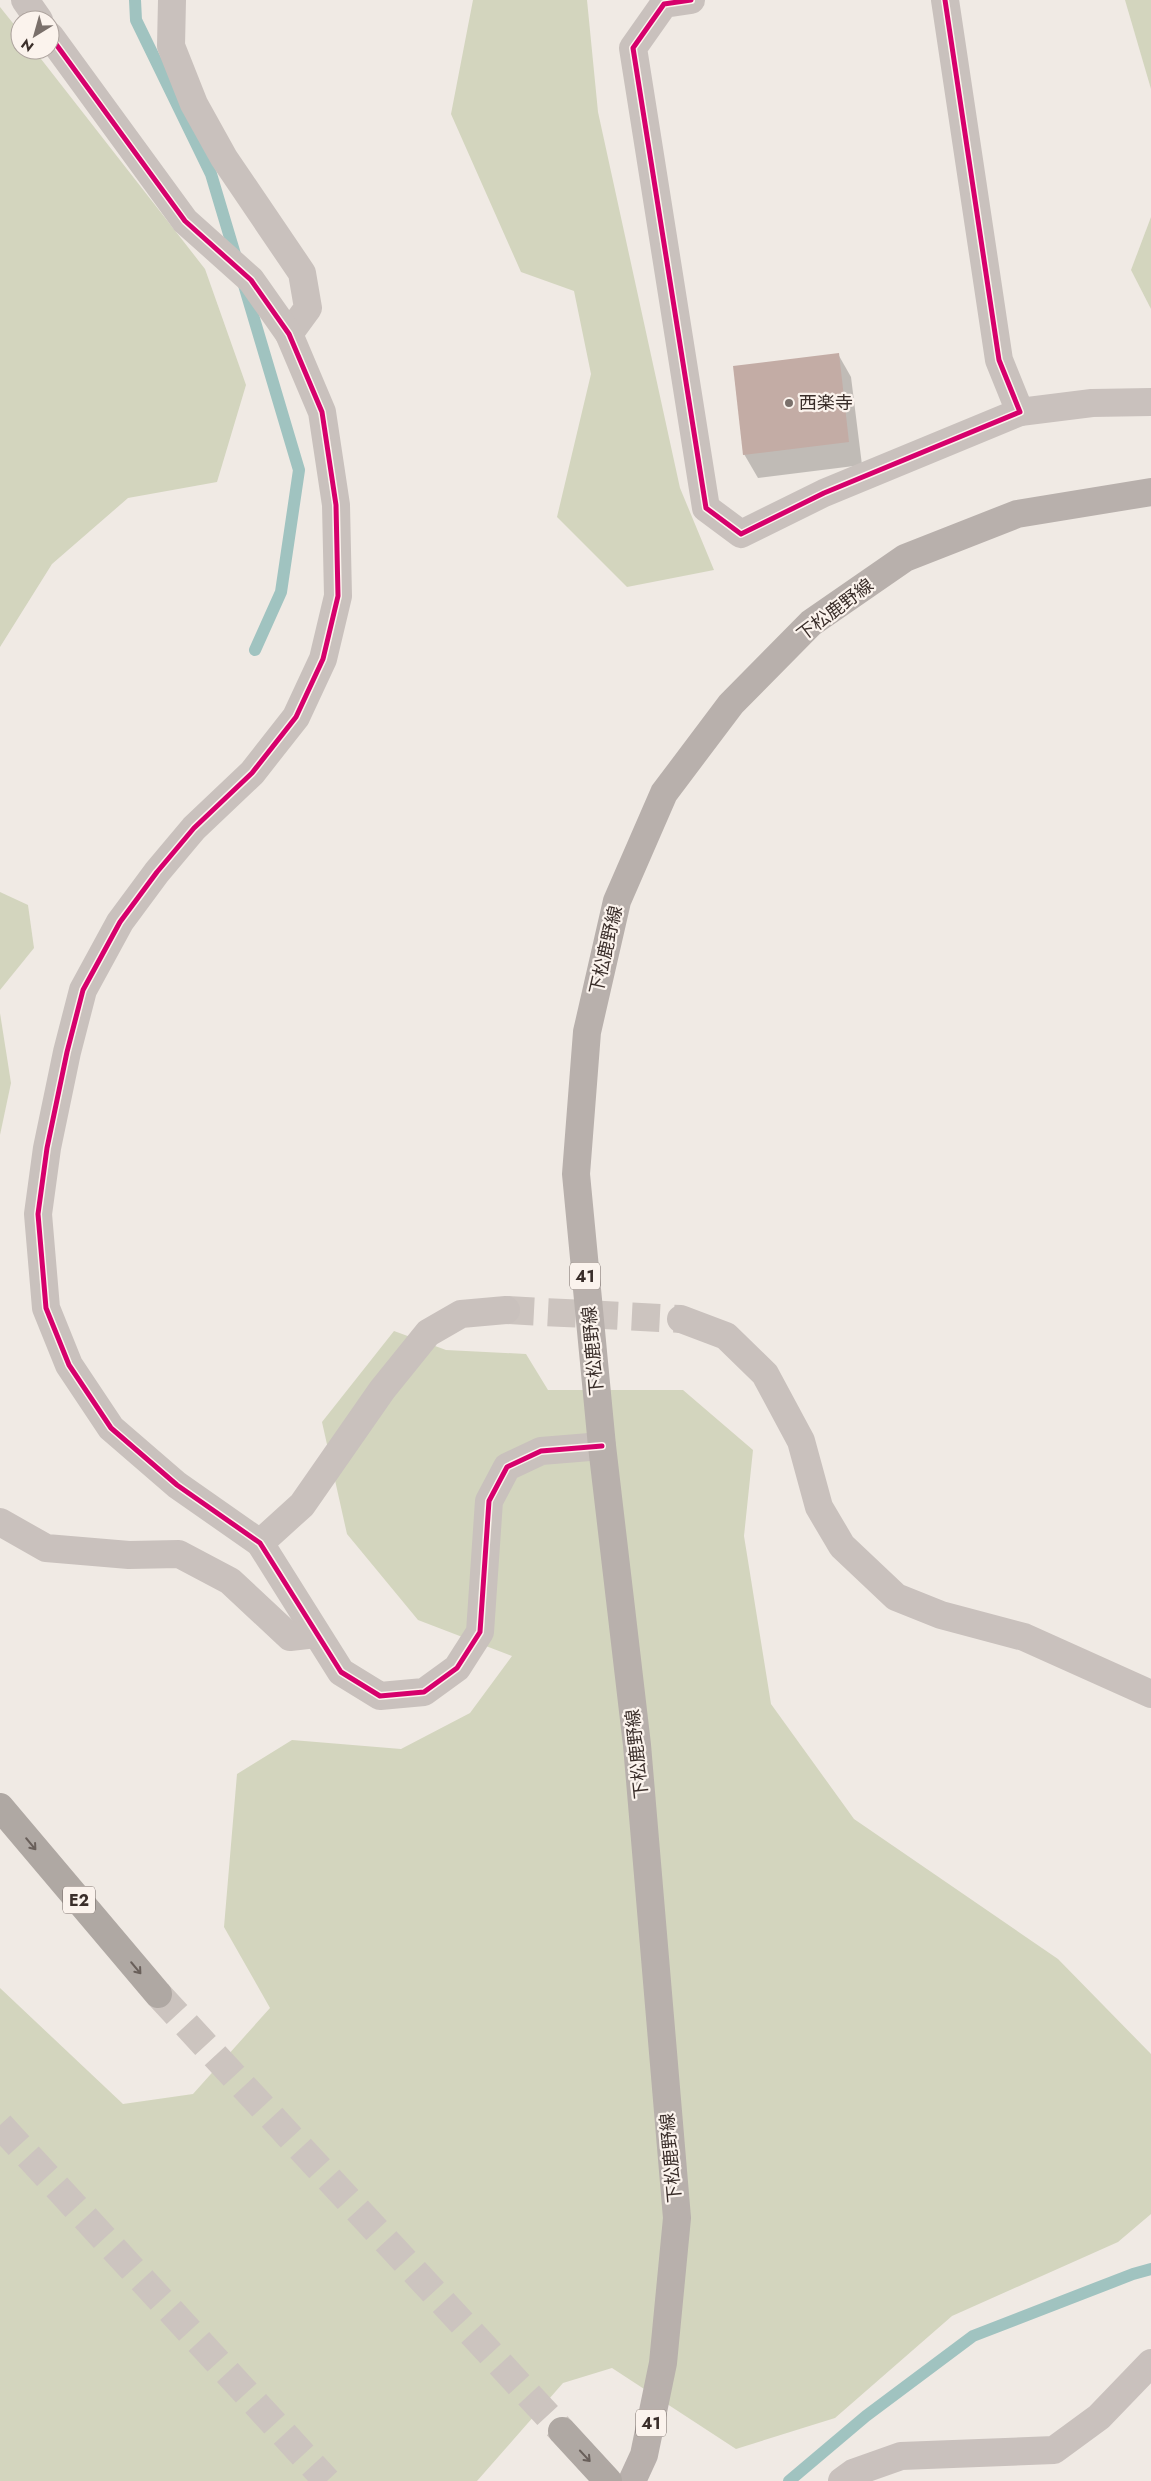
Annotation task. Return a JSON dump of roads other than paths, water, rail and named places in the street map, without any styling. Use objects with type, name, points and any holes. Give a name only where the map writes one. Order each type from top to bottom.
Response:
[{"type":"highway","name":"E2","points":[[0,1806],[158,1994]]},
{"type":"highway","points":[[562,2431],[608,2481]]},
{"type":"main road","name":"下松鹿野線","points":[[632,2481],[644,2455],[663,2363],[676,2218],[637,1745],[602,1446],[576,1174],[587,1032],[617,901],[664,792],[731,704],[811,623],[905,558],[1017,514],[1151,492]]},
{"type":"street","points":[[172,0],[171,46],[194,104],[224,158],[302,273],[308,308],[289,334]]},
{"type":"street","points":[[692,0],[664,4],[633,48],[706,508],[741,534],[824,493],[1020,412],[1092,403],[1151,402]]},
{"type":"street","points":[[945,0],[999,360],[1020,412]]},
{"type":"street","points":[[60,50],[185,221],[251,280],[289,334],[322,412],[336,505],[338,596],[323,659],[296,717],[252,773],[194,828],[157,872],[120,922],[83,990],[67,1052],[47,1148],[38,1214],[46,1308],[69,1365],[111,1428],[177,1484],[260,1543],[341,1672],[380,1696],[424,1692],[457,1668],[480,1632],[489,1501],[507,1467],[541,1451],[602,1446]]},
{"type":"street","points":[[260,1543],[302,1505],[382,1390],[428,1333],[461,1314],[506,1310]]},
{"type":"street","points":[[681,1319],[726,1336],[766,1374],[801,1441],[819,1507],[842,1546],[896,1597],[941,1615],[1024,1637],[1151,1694]]},
{"type":"street","points":[[0,1522],[46,1548],[128,1555],[179,1554],[230,1582],[290,1636],[316,1634]]},
{"type":"street","points":[[842,2481],[853,2472],[901,2456],[1054,2450],[1099,2417],[1151,2363]]},
{"type":"waterway","points":[[135,0],[136,20],[211,174],[237,261]]},
{"type":"waterway","points":[[244,285],[299,470],[281,592],[255,650]]},
{"type":"waterway","points":[[789,2481],[866,2416],[973,2336],[1133,2274],[1151,2269]]},
{"type":"tunnel","points":[[506,1310],[681,1319]]},
{"type":"tunnel","points":[[158,1994],[562,2431]]},
{"type":"tunnel","points":[[0,2125],[327,2481]]},
{"type":"place","name":"西楽寺","points":[[789,403]]}]
